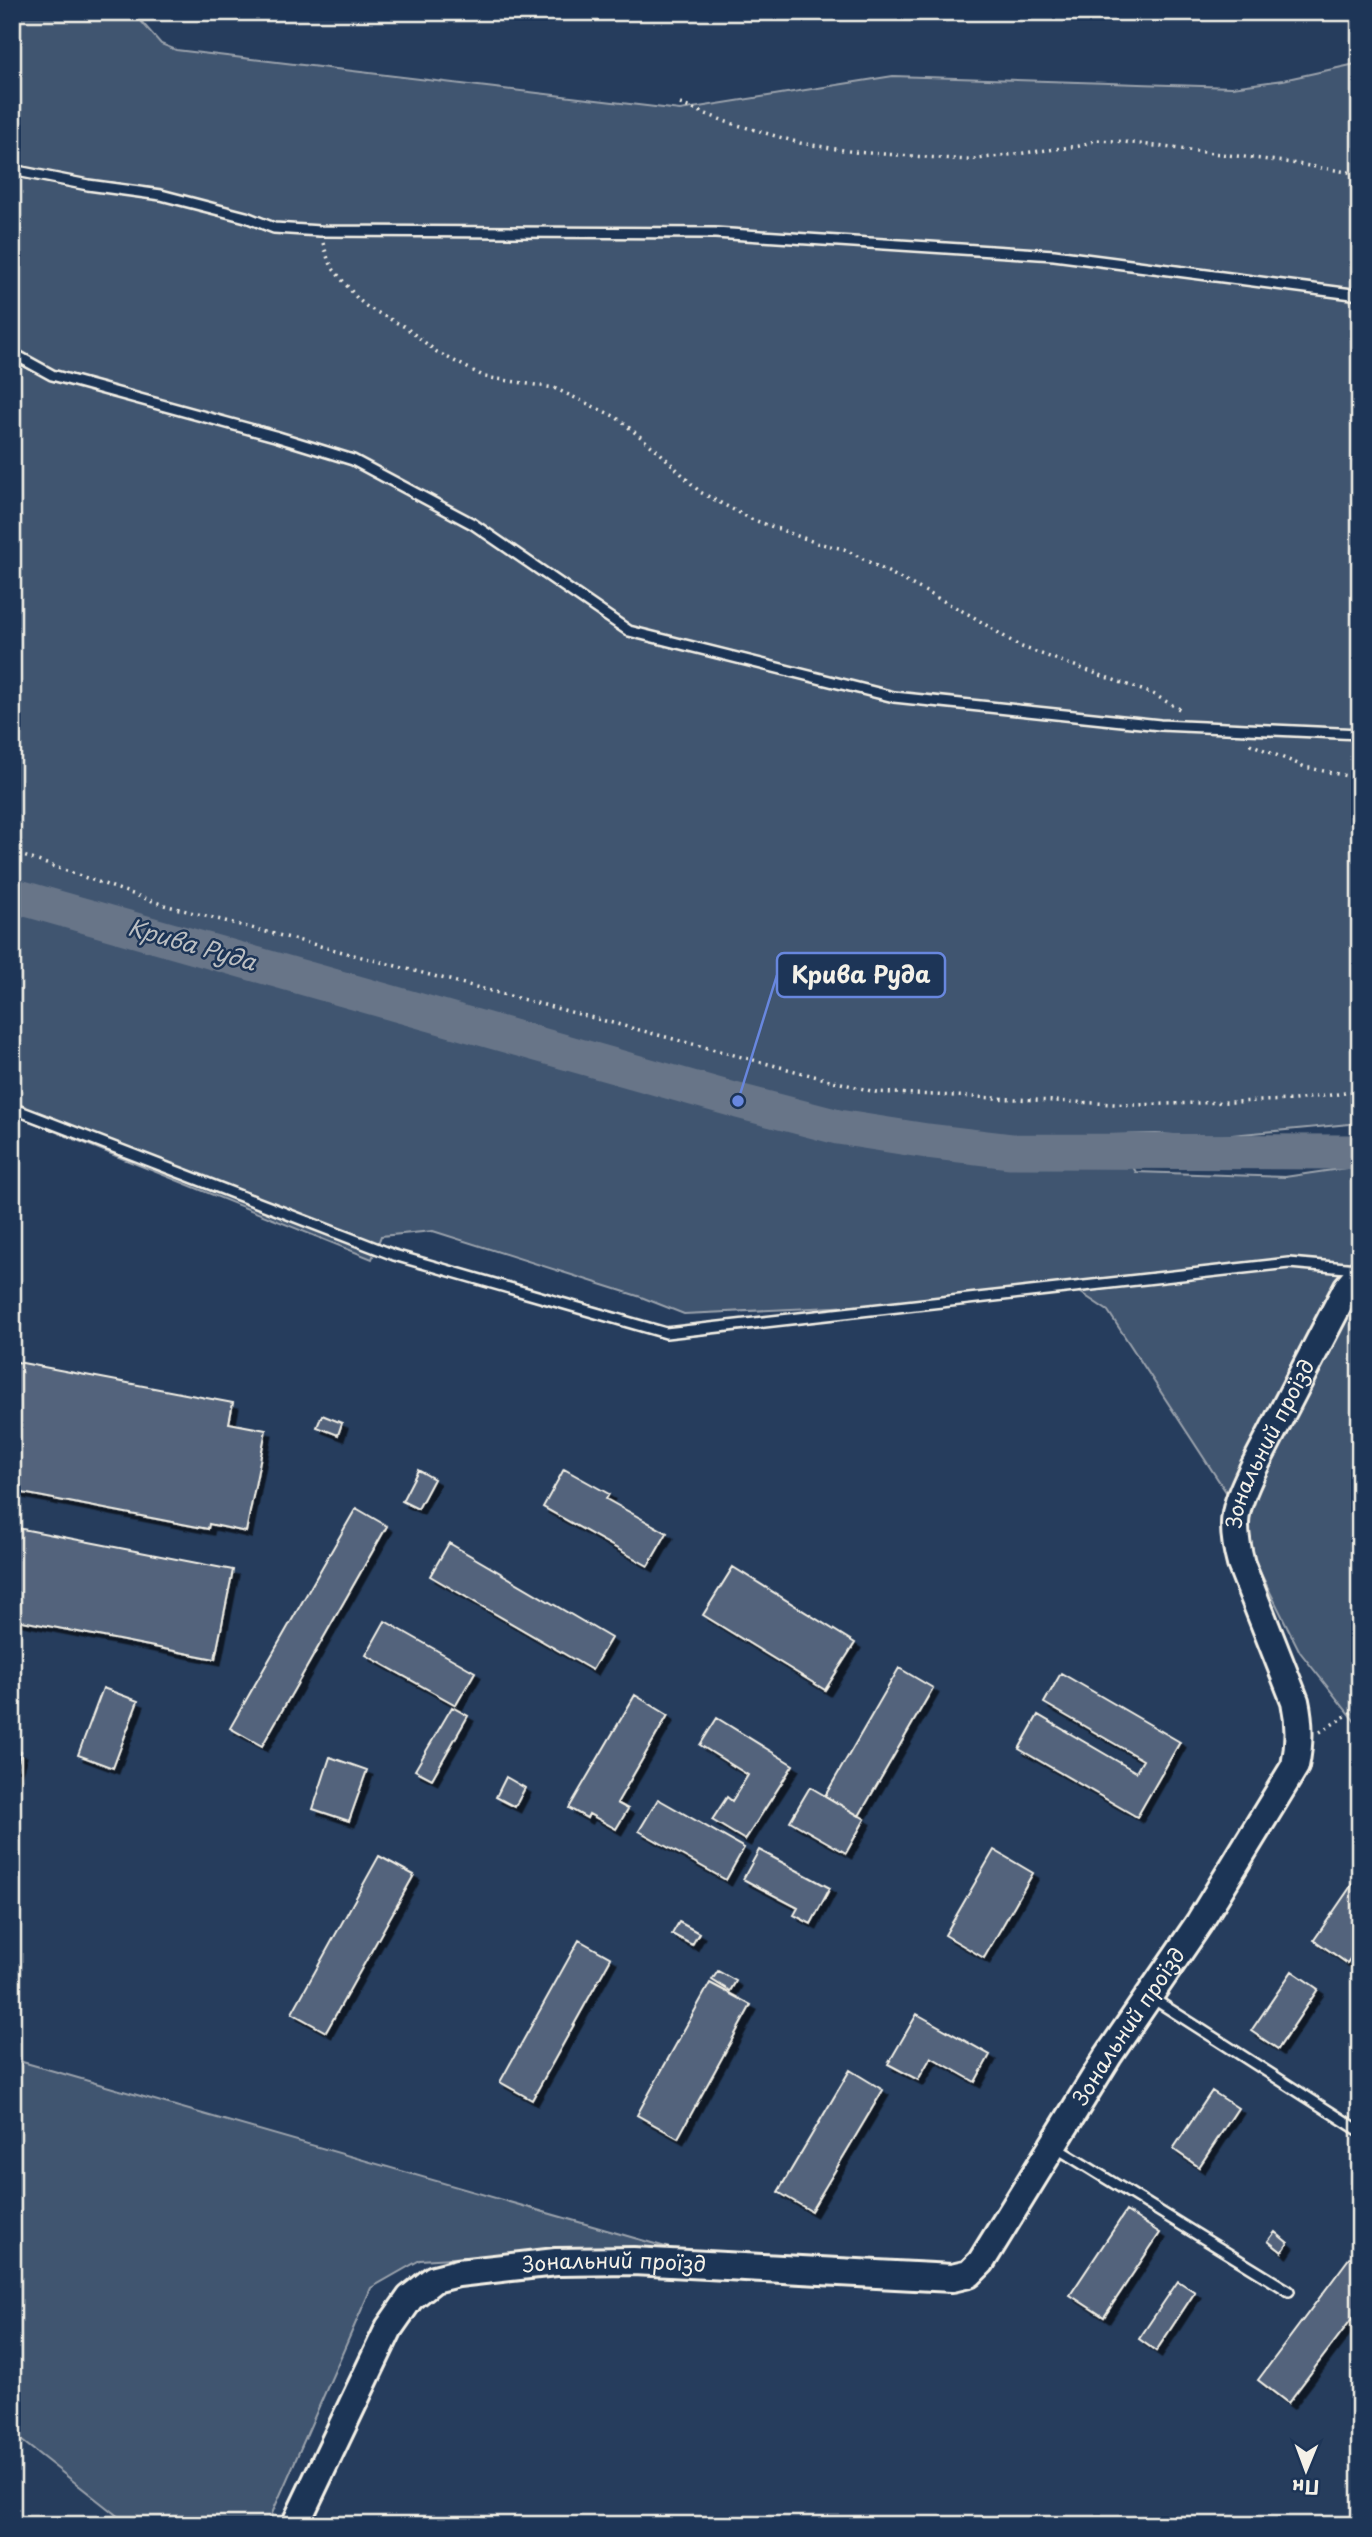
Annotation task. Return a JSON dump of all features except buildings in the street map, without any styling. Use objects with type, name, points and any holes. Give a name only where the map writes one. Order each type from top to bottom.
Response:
[{"type":"street","name":"Зональний проїзд","points":[[295,2525],[389,2328],[410,2298],[434,2279],[457,2273],[556,2262],[633,2261],[952,2278],[969,2274],[981,2262],[1108,2056],[1199,1923],[1295,1766],[1300,1743],[1295,1701],[1241,1564],[1234,1540],[1234,1519],[1241,1494],[1347,1288],[1360,1271]]},
{"type":"lane","points":[[12,170],[88,185],[161,195],[246,217],[274,228],[320,231],[715,233],[1054,255],[1360,295]]},
{"type":"lane","points":[[12,353],[52,374],[353,460],[473,524],[629,631],[894,697],[1160,725],[1360,734]]},
{"type":"lane","points":[[12,1108],[394,1255],[666,1333],[1289,1263],[1360,1271]]},
{"type":"lane","points":[[1149,1996],[1360,2131]]},
{"type":"lane","points":[[1052,2145],[1289,2291]]},
{"type":"path","points":[[680,104],[727,122],[800,143],[855,152],[968,160],[1079,146],[1097,141],[1116,141],[1360,174]]},
{"type":"path","points":[[320,231],[328,259],[356,298],[367,307],[405,327],[437,352],[485,377],[554,388],[603,411],[615,417],[659,452],[701,492],[751,519],[817,543],[844,549],[972,616],[1019,646],[1153,694],[1214,728]]},
{"type":"path","points":[[1247,743],[1305,767],[1347,776],[1360,782]]},
{"type":"path","points":[[12,852],[163,905],[875,1093],[1134,1105],[1294,1100],[1360,1091]]},
{"type":"path","points":[[1300,1743],[1360,1707]]},
{"type":"shaded area","points":[[12,12],[133,12],[161,44],[176,50],[680,110],[893,76],[1232,87],[1283,80],[1360,63],[1360,1123],[1210,1137],[1113,1135],[1136,1172],[1285,1177],[1360,1166],[1360,1728],[1300,1652],[1254,1560],[1245,1521],[1108,1311],[1066,1283],[876,1305],[684,1314],[641,1297],[433,1231],[381,1236],[372,1259],[12,1114]]},
{"type":"shaded area","points":[[12,2059],[690,2254],[553,2252],[420,2260],[371,2288],[267,2525],[129,2525],[12,2433]]},
{"type":"waterway","name":"Крива Руда","points":[[12,895],[838,1127],[1011,1151],[1360,1152]]},
{"type":"place","name":"Крива Руда","points":[[738,1101]]}]
